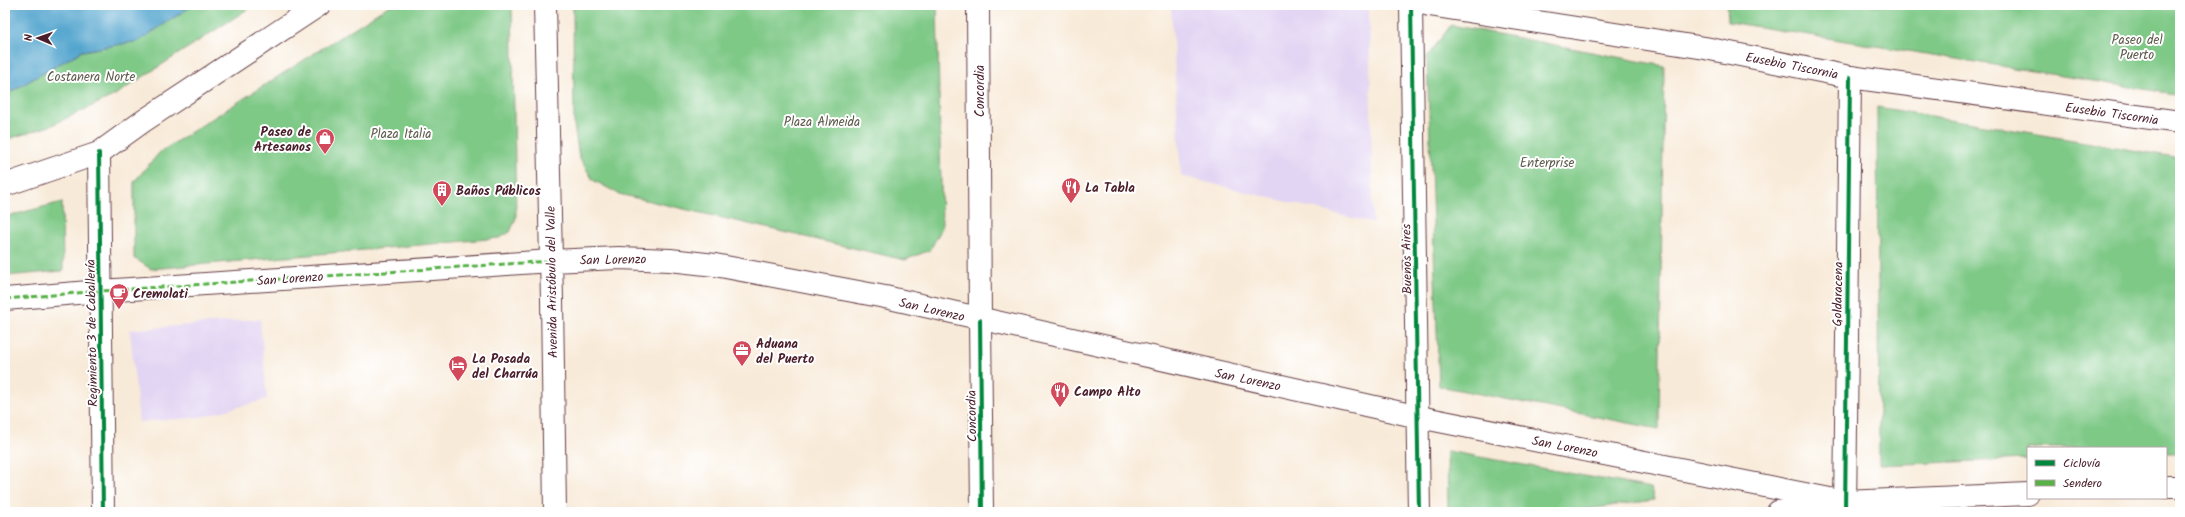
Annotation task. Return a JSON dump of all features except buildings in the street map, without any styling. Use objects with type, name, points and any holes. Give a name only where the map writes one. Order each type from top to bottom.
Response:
[{"type":"main road","points":[[5,185],[99,153],[142,122],[318,5]]},
{"type":"main road","name":"Concordia","points":[[978,5],[982,512]]},
{"type":"main road","name":"Buenos Aires","points":[[1411,5],[1420,512]]},
{"type":"main road","name":"Eusebio Tiscornia","points":[[1429,5],[1705,48],[1850,77],[2180,122]]},
{"type":"main road","name":"Avenida Aristóbulo del Valle","points":[[543,6],[551,261],[555,512]]},
{"type":"main road","name":"Goldaracena","points":[[1845,507],[1850,77]]},
{"type":"main road","name":"Regimiento 3 de Caballería","points":[[99,153],[103,512]]},
{"type":"main road","name":"San Lorenzo","points":[[5,300],[101,291],[551,261],[619,258],[670,260],[715,265],[878,296],[1419,417],[1845,507]]},
{"type":"main road","points":[[2167,487],[2180,486]]},
{"type":"main road","points":[[1778,512],[2027,494]]},
{"type":"shaded area","points":[[1171,5],[1328,5],[1369,10],[1373,223],[1181,176]]},
{"type":"shaded area","points":[[260,319],[267,399],[201,417],[139,422],[130,330]]},
{"type":"green space","name":"Costanera Norte","points":[[193,5],[254,5],[115,95],[50,126],[5,140],[5,95],[82,51],[139,41]]},
{"type":"green space","name":"Plaza Italia","points":[[390,5],[512,5],[516,218],[510,232],[499,238],[151,269],[134,258],[134,182],[160,152]]},
{"type":"green space","name":"Plaza Almeida","points":[[573,5],[937,5],[942,228],[930,250],[905,260],[619,194],[593,180],[579,157],[574,125]]},
{"type":"green space","name":"Paseo del Puerto","points":[[1727,5],[2180,5],[2180,95],[1728,22]]},
{"type":"green space","name":"Enterprise","points":[[1451,25],[1664,66],[1659,429],[1439,386],[1427,57]]},
{"type":"green space","points":[[1877,107],[2180,158],[2180,453],[2167,453],[2167,447],[2027,447],[2027,459],[1879,465]]},
{"type":"green space","points":[[62,202],[63,271],[5,276],[5,217]]},
{"type":"green space","points":[[1447,451],[1651,488],[1654,500],[1566,512],[1448,512]]},
{"type":"water","points":[[5,5],[193,5],[139,41],[82,51],[5,95]]},
{"type":"marked path","points":[[5,299],[101,291],[551,261]]},
{"type":"cycle path","points":[[1411,5],[1419,512]]},
{"type":"cycle path","points":[[1845,512],[1850,77]]},
{"type":"cycle path","points":[[99,153],[103,512]]},
{"type":"cycle path","points":[[980,320],[982,512]]},
{"type":"place","name":"Paseo de Artesanos","points":[[325,155]]},
{"type":"place","name":"La Tabla","points":[[1071,204]]},
{"type":"place","name":"Baños Públicos","points":[[442,207]]},
{"type":"place","name":"Cremolati","points":[[119,310]]},
{"type":"place","name":"Aduana del Puerto","points":[[742,367]]},
{"type":"place","name":"La Posada del Charrúa","points":[[458,382]]},
{"type":"place","name":"Campo Alto","points":[[1060,408]]}]
